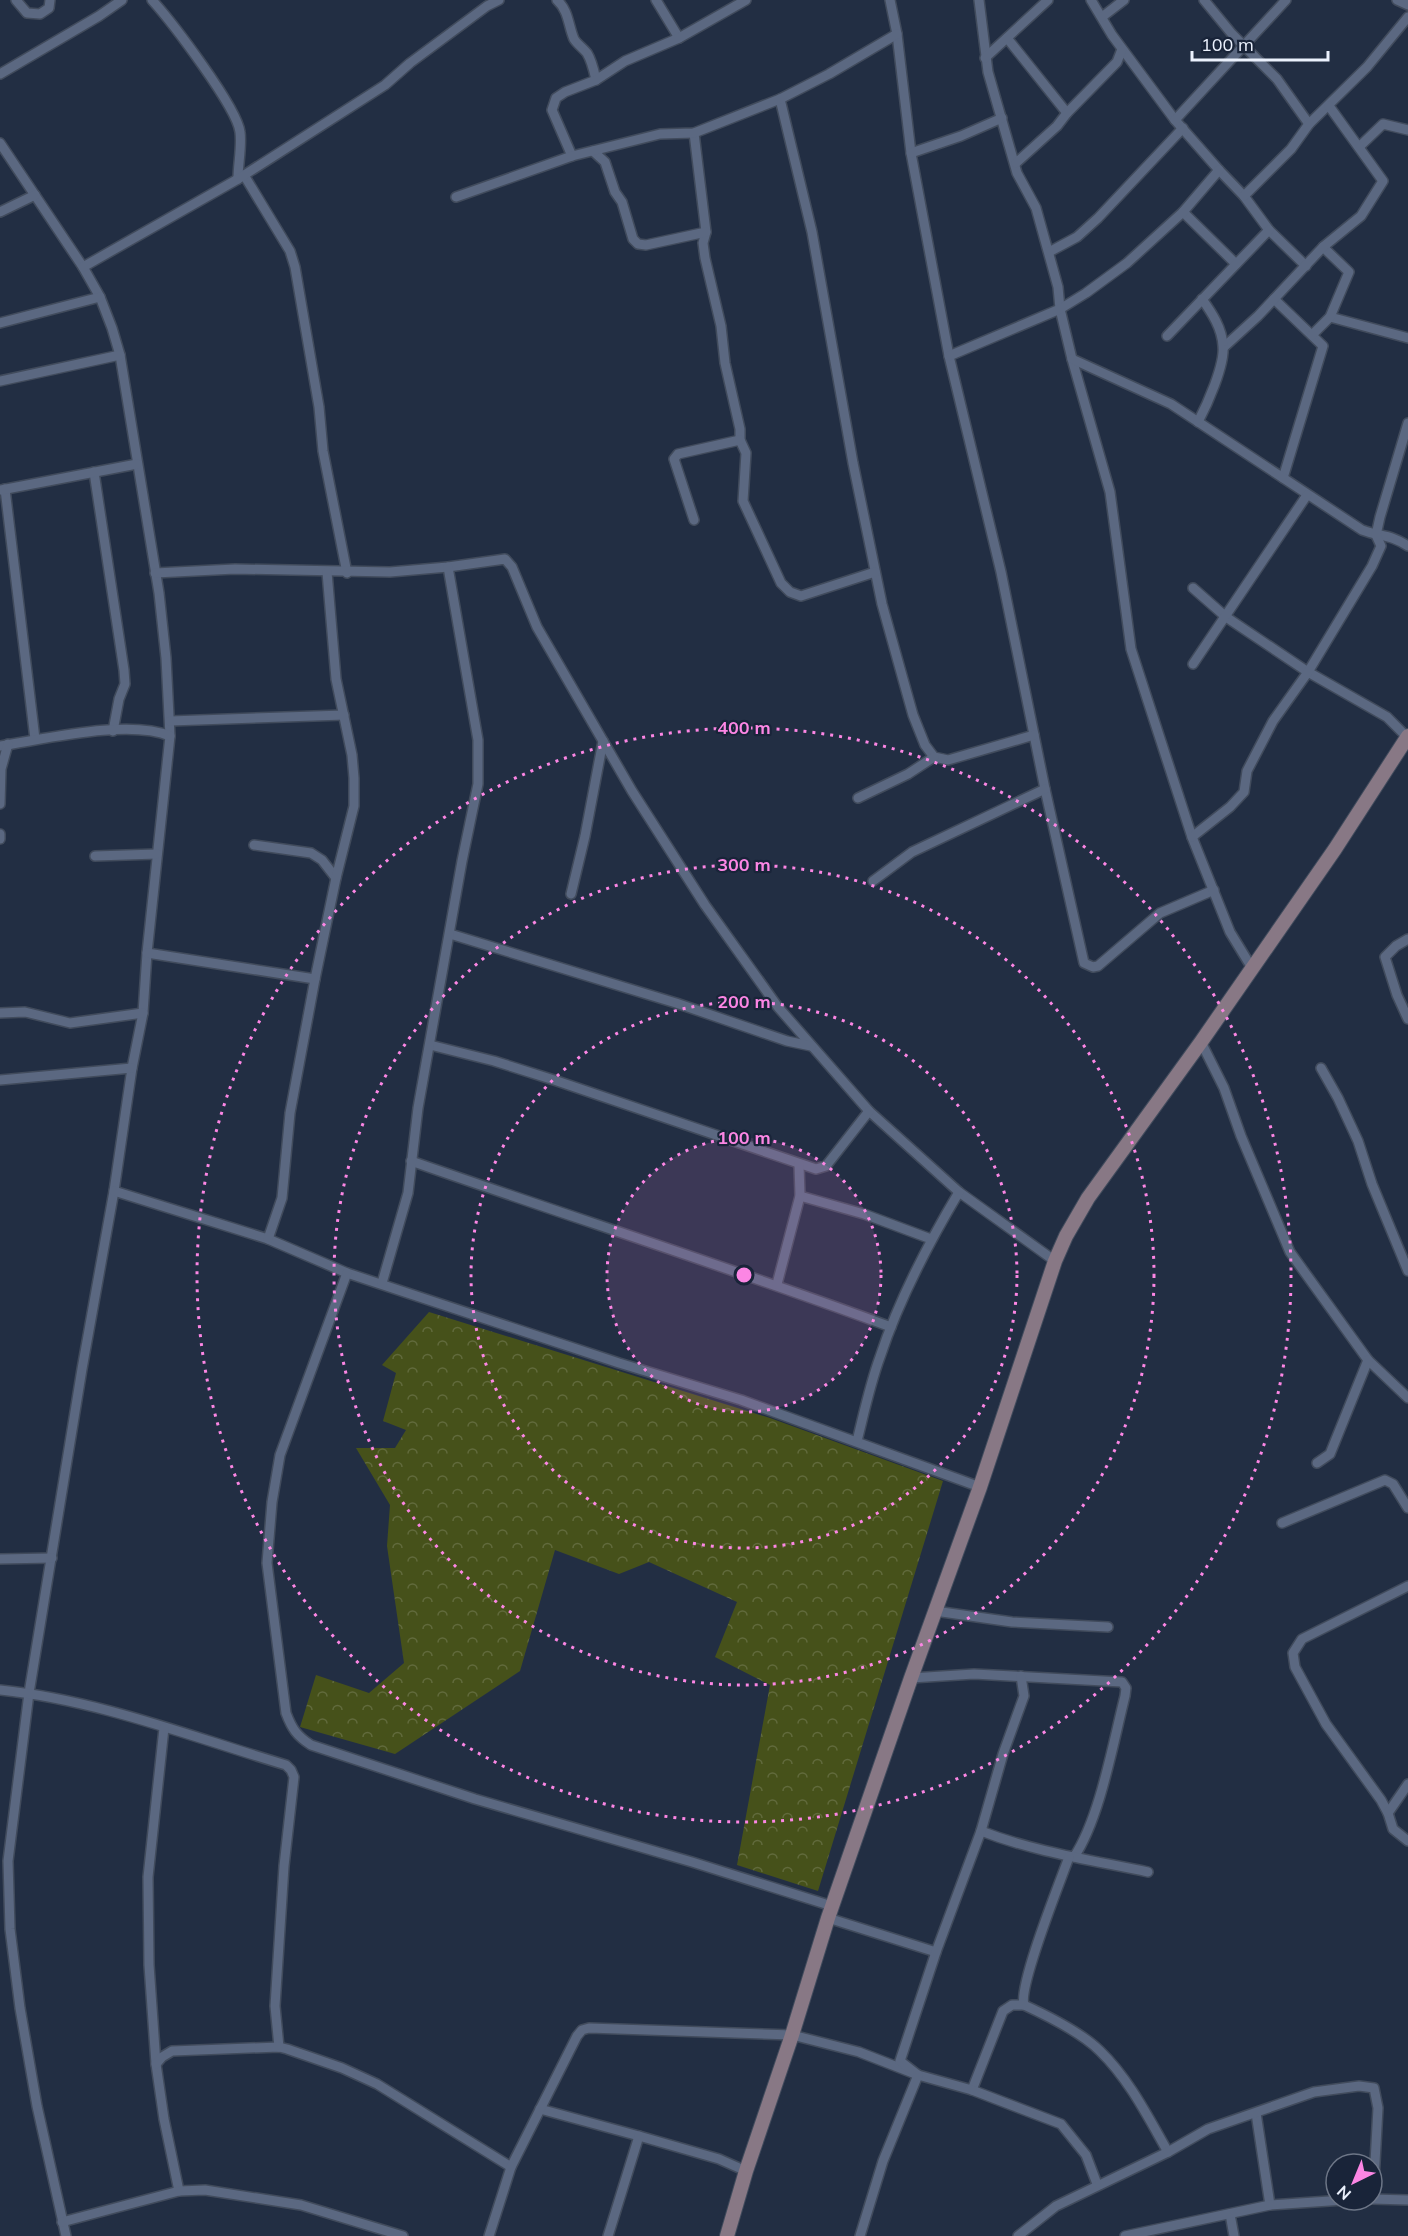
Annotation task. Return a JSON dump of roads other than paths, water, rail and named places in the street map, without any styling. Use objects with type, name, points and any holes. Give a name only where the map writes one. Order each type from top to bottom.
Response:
[{"type":"main road","points":[[727,2236],[830,1912],[980,1487],[1055,1261],[1066,1236],[1088,1198],[1201,1042],[1335,849],[1408,736]]},
{"type":"street","points":[[16,0],[27,13],[40,14],[49,8],[50,0]]},
{"type":"street","points":[[0,74],[122,0]]},
{"type":"street","points":[[152,0],[175,28],[239,124],[241,135],[238,161],[241,177],[290,251],[295,267],[319,407],[323,451],[347,573]]},
{"type":"street","points":[[83,267],[241,177],[385,85],[418,57],[498,0]]},
{"type":"street","points":[[557,0],[563,5],[570,19],[574,40],[592,64],[596,80]]},
{"type":"street","points":[[656,0],[679,38]]},
{"type":"street","points":[[572,156],[552,110],[556,98],[596,80],[625,61],[679,38],[746,0]]},
{"type":"street","points":[[890,0],[897,34],[911,153],[950,356],[1001,572],[1082,959],[1088,966],[1098,966],[1169,908],[1214,890]]},
{"type":"street","points":[[979,0],[985,58],[1017,173],[1036,208],[1049,252],[1072,359],[1110,492],[1131,649],[1192,837],[1230,932],[1252,968]]},
{"type":"street","points":[[985,58],[1048,0]]},
{"type":"street","points":[[1091,0],[1122,49],[1175,120],[1244,196],[1269,230],[1306,267]]},
{"type":"street","points":[[1102,17],[1124,0]]},
{"type":"street","points":[[1204,0],[1244,46],[1278,79],[1309,124]]},
{"type":"street","points":[[1175,120],[1286,0]]},
{"type":"street","points":[[1397,0],[1408,5]]},
{"type":"street","points":[[1244,196],[1292,149],[1309,124],[1367,67],[1408,17]]},
{"type":"street","points":[[456,197],[572,156],[660,134],[694,133],[780,99],[829,74],[897,34]]},
{"type":"street","points":[[1007,38],[1067,113]]},
{"type":"street","points":[[1016,163],[1058,126],[1067,113],[1117,62],[1122,49]]},
{"type":"street","points":[[780,99],[812,232],[875,572],[913,715],[925,745],[934,757],[948,760],[1034,735]]},
{"type":"street","points":[[1198,422],[1210,397],[1224,347],[1306,267],[1323,247],[1361,216],[1383,181],[1329,106]]},
{"type":"street","points":[[911,153],[961,136],[1002,118]]},
{"type":"street","points":[[1359,147],[1383,124],[1408,130]]},
{"type":"street","points":[[1049,252],[1077,237],[1098,218],[1183,128]]},
{"type":"street","points":[[694,133],[706,232],[703,243],[705,258],[721,326],[725,363],[740,429],[740,440],[746,453],[743,501],[781,583],[790,592],[801,596],[875,572]]},
{"type":"street","points":[[0,143],[83,267],[100,297],[120,355],[155,573],[166,658],[171,721],[143,1013],[29,1693],[8,1861],[10,1929],[20,2008],[37,2106],[66,2236]]},
{"type":"street","points":[[593,151],[605,162],[615,192],[622,202],[633,239],[638,244],[646,246],[706,232]]},
{"type":"street","points":[[950,356],[1060,309],[1086,293],[1127,263],[1183,212],[1219,170]]},
{"type":"street","points":[[0,212],[35,195]]},
{"type":"street","points":[[1183,212],[1236,264]]},
{"type":"street","points":[[1167,336],[1269,230]]},
{"type":"street","points":[[1312,335],[1330,317],[1349,272],[1323,247]]},
{"type":"street","points":[[0,323],[100,297]]},
{"type":"street","points":[[1274,298],[1323,346],[1283,478]]},
{"type":"street","points":[[1202,299],[1214,316],[1224,347]]},
{"type":"street","points":[[1330,317],[1408,338]]},
{"type":"street","points":[[0,381],[120,355]]},
{"type":"street","points":[[1072,359],[1171,404],[1362,531],[1393,536],[1408,546]]},
{"type":"street","points":[[1192,837],[1230,807],[1244,792],[1247,771],[1273,721],[1308,672],[1377,556],[1381,546],[1376,535],[1408,423]]},
{"type":"street","points":[[694,520],[674,459],[678,453],[740,440]]},
{"type":"street","points":[[35,739],[2,490],[137,464]]},
{"type":"street","points":[[94,472],[124,670],[125,684],[119,699],[113,731]]},
{"type":"street","points":[[1193,664],[1307,495]]},
{"type":"street","points":[[155,573],[235,569],[347,573],[448,567],[505,559],[537,627],[632,791],[705,905],[778,1007],[869,1110],[959,1191],[1055,1261]]},
{"type":"street","points":[[382,1283],[408,1193],[418,1108],[480,769],[470,688],[448,567]]},
{"type":"street","points":[[268,1239],[282,1198],[290,1113],[336,878],[354,806],[354,778],[336,679],[327,572]]},
{"type":"street","points":[[1193,588],[1226,617],[1308,672],[1387,717],[1408,736]]},
{"type":"street","points":[[171,721],[344,715]]},
{"type":"street","points":[[0,804],[4,745],[35,739],[113,731],[152,730],[170,736]]},
{"type":"street","points":[[571,894],[585,836],[603,741]]},
{"type":"street","points":[[858,798],[908,774],[934,757]]},
{"type":"street","points":[[873,881],[912,852],[1045,789]]},
{"type":"street","points":[[254,845],[311,853],[322,860],[336,878]]},
{"type":"street","points":[[95,856],[157,854]]},
{"type":"street","points":[[450,934],[676,1003],[769,1035],[811,1046]]},
{"type":"street","points":[[1408,939],[1395,946],[1385,957],[1397,995],[1408,1019]]},
{"type":"street","points":[[147,953],[315,979]]},
{"type":"street","points":[[0,1013],[24,1012],[70,1023],[143,1013]]},
{"type":"street","points":[[1201,1042],[1224,1088],[1245,1146],[1290,1252],[1368,1360],[1408,1398]]},
{"type":"street","points":[[430,1045],[494,1061],[554,1080],[816,1169],[826,1166],[869,1110]]},
{"type":"street","points":[[0,1080],[132,1068]]},
{"type":"street","points":[[1321,1068],[1358,1141],[1372,1184],[1408,1271]]},
{"type":"street","points":[[411,1161],[777,1284],[891,1327]]},
{"type":"street","points":[[777,1284],[800,1196],[799,1164]]},
{"type":"street","points":[[114,1191],[268,1239],[347,1273],[619,1363],[741,1400],[980,1487]]},
{"type":"street","points":[[857,1441],[879,1358],[891,1327],[931,1239],[959,1191]]},
{"type":"street","points":[[800,1196],[864,1214],[931,1239]]},
{"type":"street","points":[[347,1273],[280,1455],[272,1502],[267,1563],[286,1713],[291,1729],[311,1745],[475,1799],[692,1862],[936,1952]]},
{"type":"street","points":[[1317,1463],[1330,1454],[1368,1360]]},
{"type":"street","points":[[1282,1523],[1385,1480],[1394,1484],[1408,1508]]},
{"type":"street","points":[[0,1559],[52,1558]]},
{"type":"street","points":[[1408,1586],[1302,1638],[1293,1653],[1295,1667],[1326,1725],[1388,1813],[1393,1829],[1408,1841]]},
{"type":"street","points":[[935,1611],[969,1618],[1012,1622],[1108,1627]]},
{"type":"street","points":[[911,1678],[974,1674],[1122,1682],[1125,1685],[1125,1696],[1100,1792],[1084,1842],[1071,1857],[1040,1934],[1024,1990],[1024,2005]]},
{"type":"street","points":[[918,2075],[900,2061],[936,1952],[981,1832],[1003,1754],[1024,1696],[1021,1676]]},
{"type":"street","points":[[0,1690],[29,1693],[107,1711],[286,1765],[293,1774],[284,1866],[275,2006],[279,2047]]},
{"type":"street","points":[[164,1728],[148,1876],[149,1965],[156,2064],[164,2119],[179,2191]]},
{"type":"street","points":[[1388,1813],[1408,1784]]},
{"type":"street","points":[[981,1832],[1008,1842],[1148,1872]]},
{"type":"street","points":[[972,2090],[1003,2011],[1012,2005],[1024,2005],[1089,2041],[1101,2051],[1135,2095],[1168,2152]]},
{"type":"street","points":[[489,2236],[511,2167],[577,2036],[585,2028],[792,2035],[859,2052],[918,2075],[972,2090],[1061,2124],[1086,2155],[1097,2184]]},
{"type":"street","points":[[154,2039],[172,2051]]},
{"type":"street","points":[[156,2064],[172,2051],[279,2047],[342,2068],[377,2084],[511,2167]]},
{"type":"street","points":[[860,2236],[883,2161],[918,2075]]},
{"type":"street","points":[[1018,2236],[1056,2206],[1097,2184],[1168,2152],[1208,2129],[1314,2092],[1359,2086],[1374,2088],[1378,2108],[1375,2152]]},
{"type":"street","points":[[540,2109],[719,2159],[746,2171]]},
{"type":"street","points":[[1256,2113],[1270,2205]]},
{"type":"street","points":[[608,2236],[639,2136]]},
{"type":"street","points":[[62,2222],[179,2191],[205,2190],[302,2205],[403,2236]]},
{"type":"street","points":[[1384,2199],[1408,2200]]},
{"type":"street","points":[[1125,2236],[1270,2205],[1324,2201]]},
{"type":"street","points":[[1230,2214],[1234,2236]]}]
